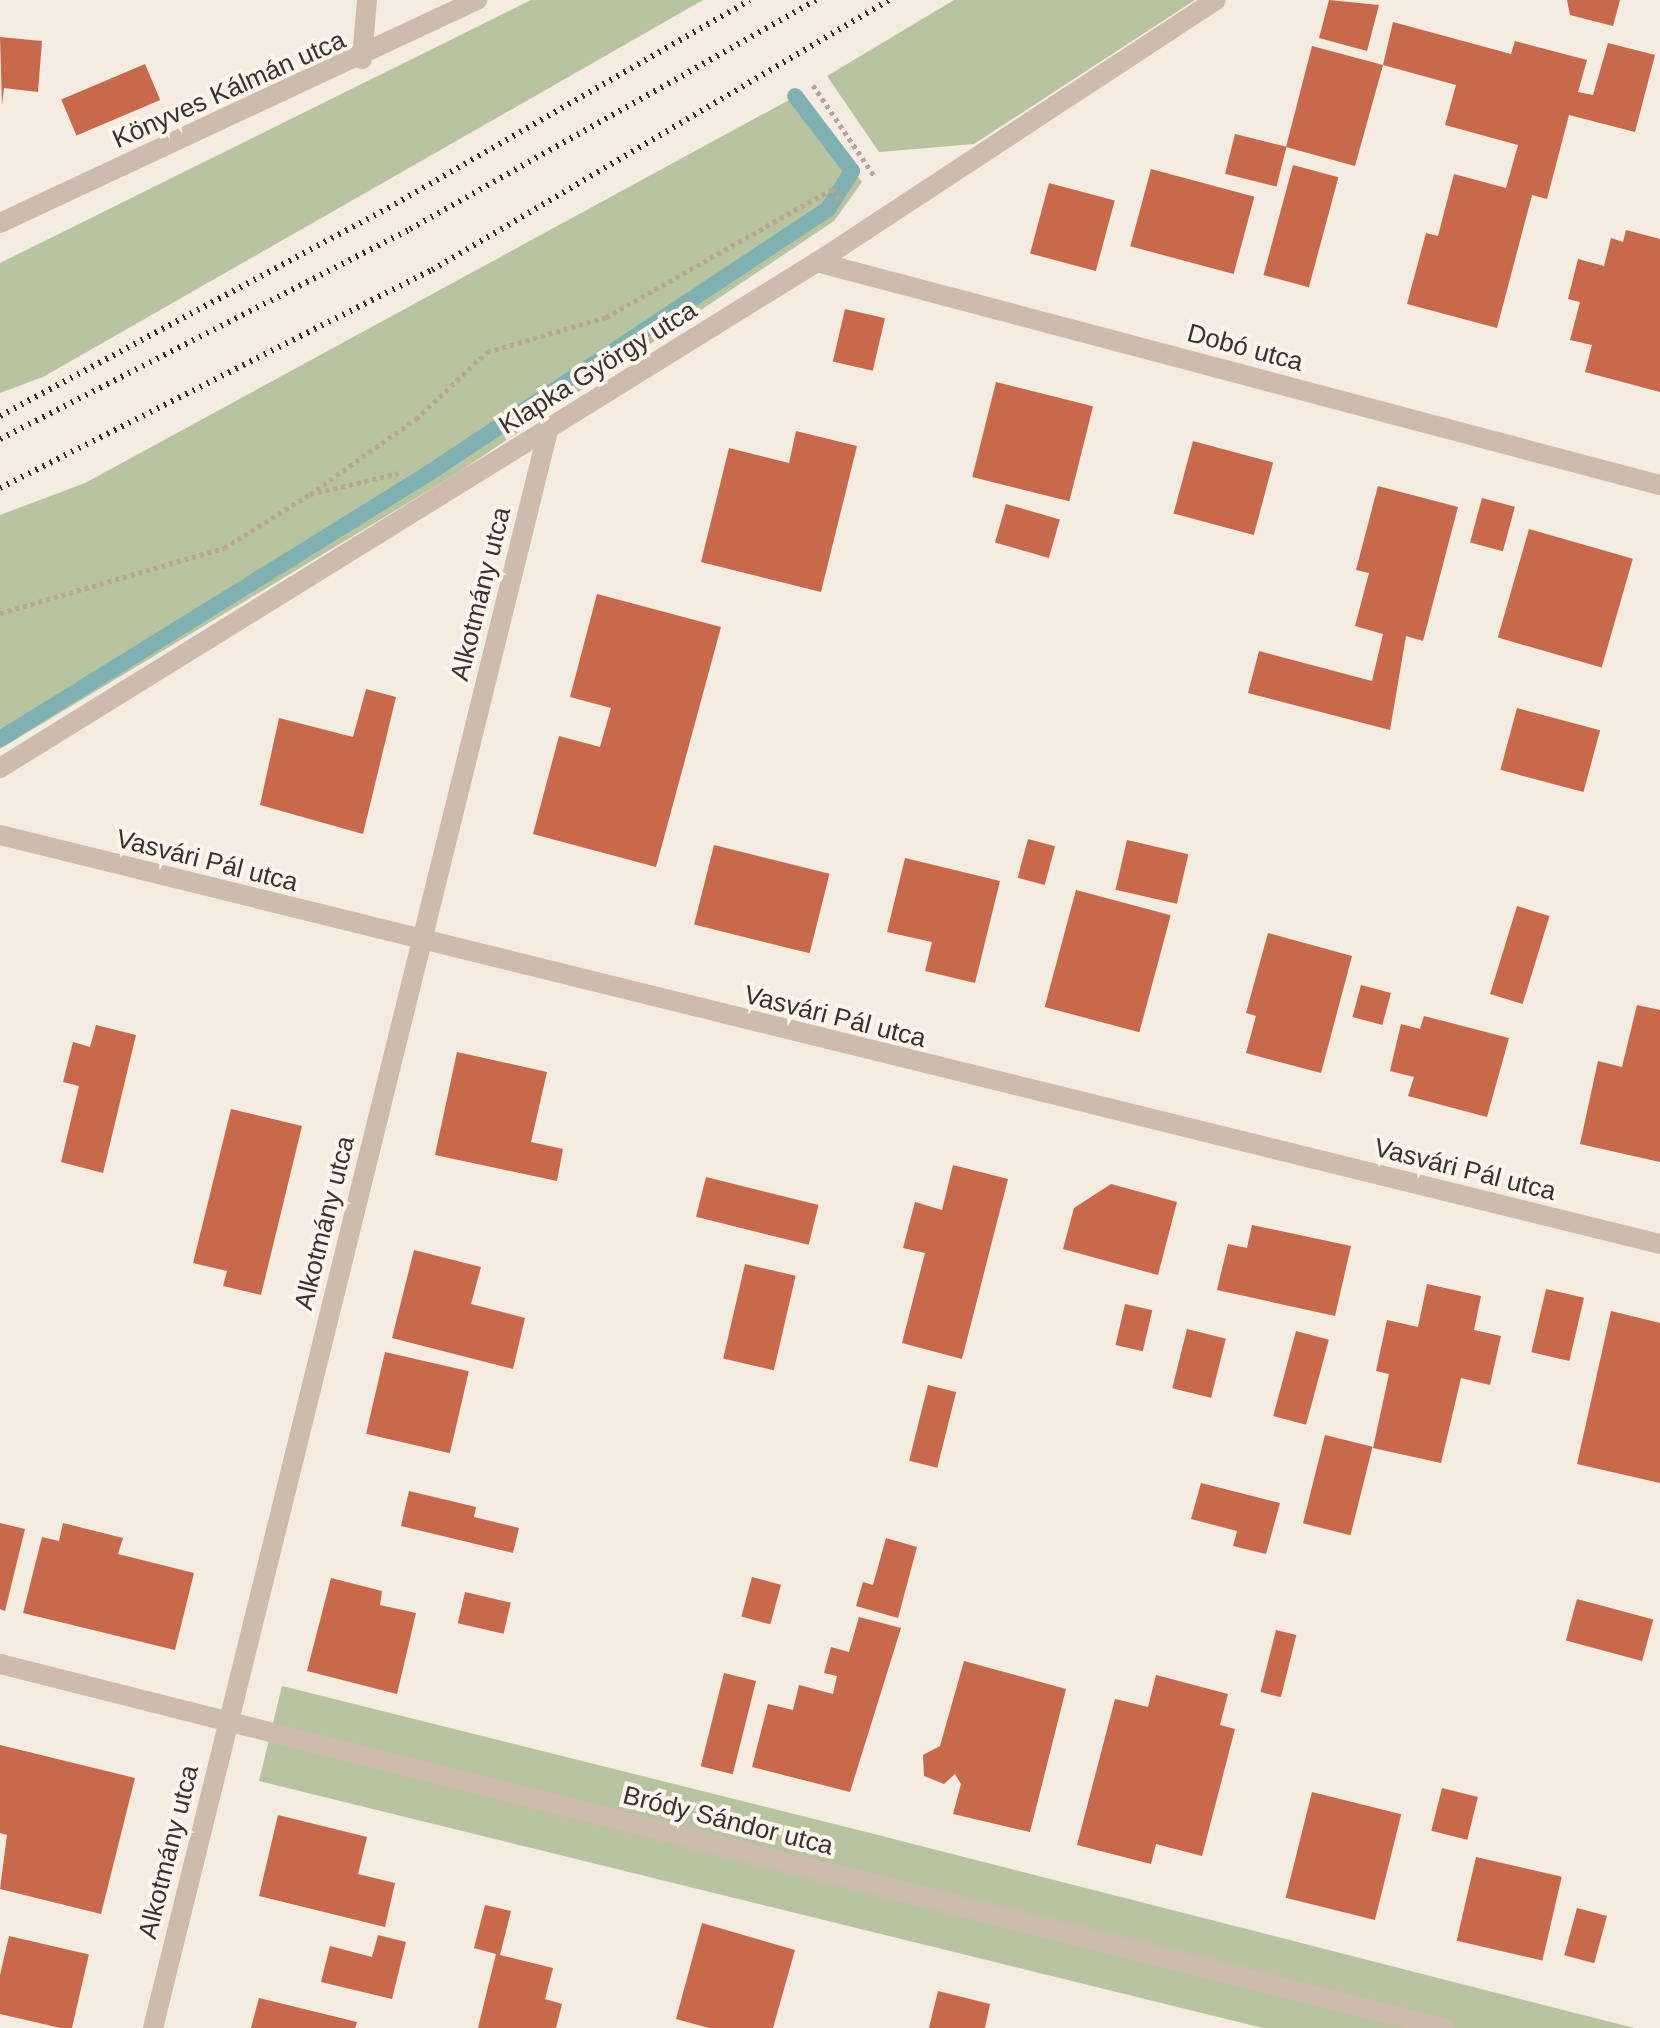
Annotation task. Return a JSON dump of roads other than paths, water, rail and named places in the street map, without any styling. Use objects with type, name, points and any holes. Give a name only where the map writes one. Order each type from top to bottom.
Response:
[{"type":"street","points":[[362,59],[367,0]]},
{"type":"street","name":"Könyves Kálmán utca","points":[[0,223],[362,59],[477,0]]},
{"type":"street","name":"Klapka György utca","points":[[0,768],[817,262],[1216,0]]},
{"type":"street","name":"Dobó utca","points":[[817,262],[1660,485]]},
{"type":"street","name":"Alkotmány utca","points":[[153,2028],[548,431]]},
{"type":"street","name":"Vasvári Pál utca","points":[[0,835],[422,943],[1660,1244]]},
{"type":"street","name":"Bródy Sándor utca","points":[[0,1664],[1444,2028]]},
{"type":"waterway","points":[[0,739],[426,475],[828,209],[852,171],[795,96]]},
{"type":"railway","points":[[0,416],[395,204],[750,0]]},
{"type":"railway","points":[[0,439],[410,229],[816,0]]},
{"type":"railway","points":[[0,488],[432,270],[889,0]]}]
